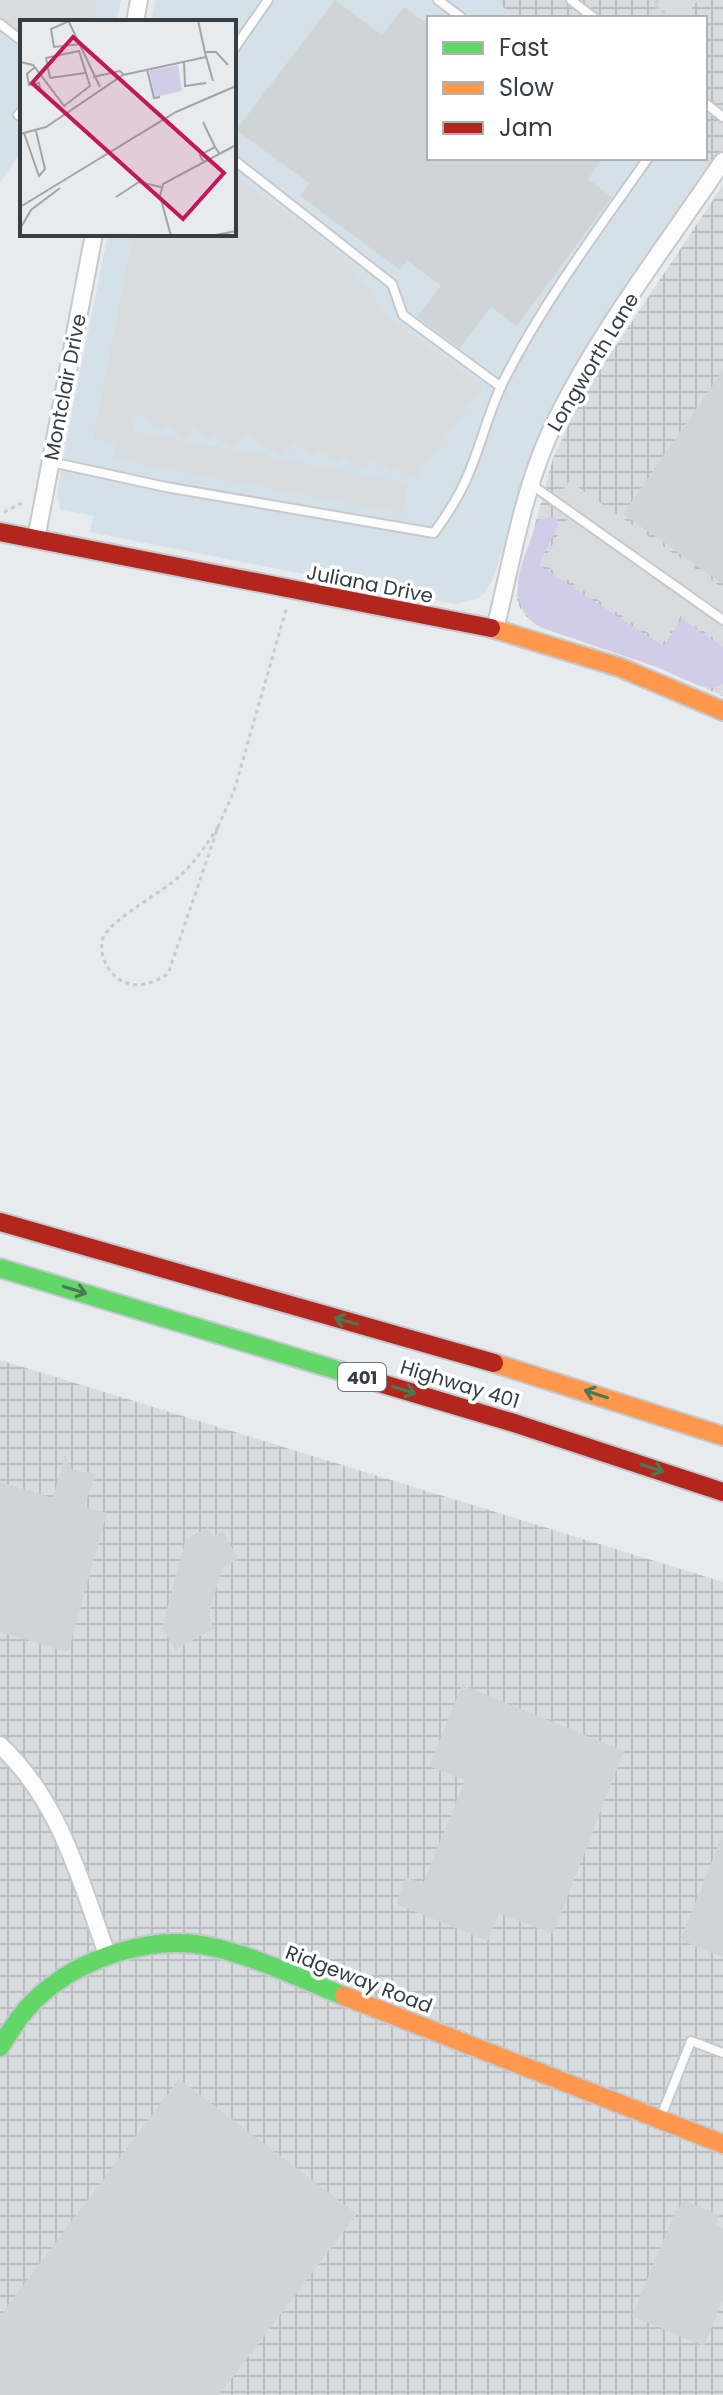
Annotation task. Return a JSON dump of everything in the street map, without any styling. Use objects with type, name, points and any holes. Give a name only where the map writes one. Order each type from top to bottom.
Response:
[{"type":"main road","name":"Juliana Drive","points":[[0,532],[495,629],[619,667],[722,710]]},
{"type":"main road","name":"Highway 401","points":[[0,1222],[540,1376],[723,1436]]},
{"type":"main road","name":"Highway 401","points":[[0,1268],[514,1423],[723,1492]]},
{"type":"main road","name":"Ridgeway Road","points":[[0,2047],[21,2015],[43,1994],[107,1954],[144,1946],[205,1945],[280,1971],[723,2144]]},
{"type":"street","points":[[135,20],[139,0]]},
{"type":"street","name":"Longworth Lane","points":[[495,629],[532,485],[562,409],[605,336],[723,161]]},
{"type":"street","name":"Montclair Drive","points":[[36,539],[94,236]]},
{"type":"street","points":[[0,1745],[13,1757],[50,1807],[65,1838],[107,1954]]},
{"type":"lane","points":[[236,46],[268,0]]},
{"type":"lane","points":[[438,0],[459,16]]},
{"type":"lane","points":[[571,0],[591,16]]},
{"type":"lane","points":[[0,24],[20,39]]},
{"type":"lane","points":[[707,105],[723,117]]},
{"type":"lane","points":[[51,462],[166,487],[434,533],[451,510],[469,474],[486,420],[501,387],[544,310],[647,160]]},
{"type":"lane","points":[[236,162],[392,284],[403,315],[501,387]]},
{"type":"lane","points":[[532,485],[723,620]]},
{"type":"lane","points":[[659,2120],[691,2041],[723,2053]]},
{"type":"path","points":[[658,0],[654,5],[668,16]]},
{"type":"path","points":[[0,512],[12,510],[22,503]]},
{"type":"path","points":[[218,827],[194,862],[178,878],[117,921],[103,938],[103,955],[112,975],[128,984],[150,984],[168,974],[218,827],[234,791],[292,591]]},
{"type":"shaded area","points":[[0,0],[121,0],[116,20],[20,20],[20,154],[0,182]]},
{"type":"shaded area","points":[[0,0],[97,0],[94,20],[20,20],[20,33],[0,18]]},
{"type":"shaded area","points":[[155,0],[494,0],[514,16],[427,16],[427,160],[699,160],[708,167],[572,375],[529,469],[493,579],[477,599],[455,604],[90,532],[93,516],[60,509],[57,494],[67,436],[108,236],[236,236],[236,20],[151,20]]},
{"type":"shaded area","points":[[494,0],[723,0],[723,178],[700,160],[707,160],[707,16],[514,16]]},
{"type":"shaded area","points":[[662,0],[698,0],[686,16],[665,16],[655,9]]},
{"type":"shaded area","points":[[236,176],[342,255],[369,288],[382,312],[483,386],[415,479],[396,467],[391,472],[373,458],[363,469],[344,456],[337,463],[319,452],[315,457],[295,444],[282,458],[248,434],[233,449],[408,483],[404,514],[113,459],[115,443],[93,439],[133,236],[236,236]],"holes":[[[136,413],[161,429],[166,424],[184,438],[192,428],[209,441],[214,435],[232,450],[133,431]]]},
{"type":"shaded area","points":[[723,185],[723,696],[657,667],[540,627],[528,619],[516,596],[553,458],[581,398]]},
{"type":"shaded area","points":[[569,481],[723,588],[723,644],[681,616],[663,643],[542,563],[570,514],[555,502]]},
{"type":"shaded area","points":[[546,517],[557,518],[558,525],[539,565],[663,646],[682,619],[723,647],[723,684],[712,688],[700,686],[657,667],[540,627],[528,616],[521,604],[519,578],[537,521]]},
{"type":"shaded area","points":[[0,1360],[723,1582],[723,2395],[0,2395]]},
{"type":"building","points":[[335,0],[382,35],[404,7],[427,24],[427,160],[602,160],[588,179],[612,197],[517,326],[491,307],[460,348],[417,317],[441,286],[407,260],[400,270],[300,196],[309,183],[236,130]]},
{"type":"building","points":[[723,370],[723,584],[623,514]]},
{"type":"building","points":[[65,1455],[72,1470],[96,1474],[84,1507],[107,1513],[68,1652],[0,1632],[0,1482],[53,1498]]},
{"type":"building","points":[[208,1527],[213,1536],[223,1531],[238,1559],[223,1567],[208,1615],[215,1628],[175,1650],[162,1627],[186,1539]]},
{"type":"building","points":[[462,1685],[624,1751],[553,1934],[499,1913],[488,1941],[396,1904],[406,1877],[423,1884],[465,1780],[429,1766]]},
{"type":"building","points":[[723,1834],[723,1957],[680,1940]]},
{"type":"building","points":[[179,2079],[357,2214],[219,2395],[0,2395],[0,2316]]},
{"type":"building","points":[[683,2200],[719,2215],[716,2225],[723,2228],[723,2300],[704,2346],[632,2316]]},
{"type":"traffic: fast","points":[[0,1268],[373,1381]]},
{"type":"traffic: fast","points":[[0,2047],[26,2010],[54,1984],[96,1961],[142,1946],[189,1944],[229,1951],[344,1996]]},
{"type":"traffic: slow","points":[[491,628],[619,667],[723,711]]},
{"type":"traffic: slow","points":[[494,1363],[723,1436]]},
{"type":"traffic: slow","points":[[344,1996],[723,2144]]},
{"type":"traffic: jam","points":[[0,532],[491,628]]},
{"type":"traffic: jam","points":[[0,1222],[494,1363]]},
{"type":"traffic: jam","points":[[373,1381],[514,1423],[723,1492]]}]
